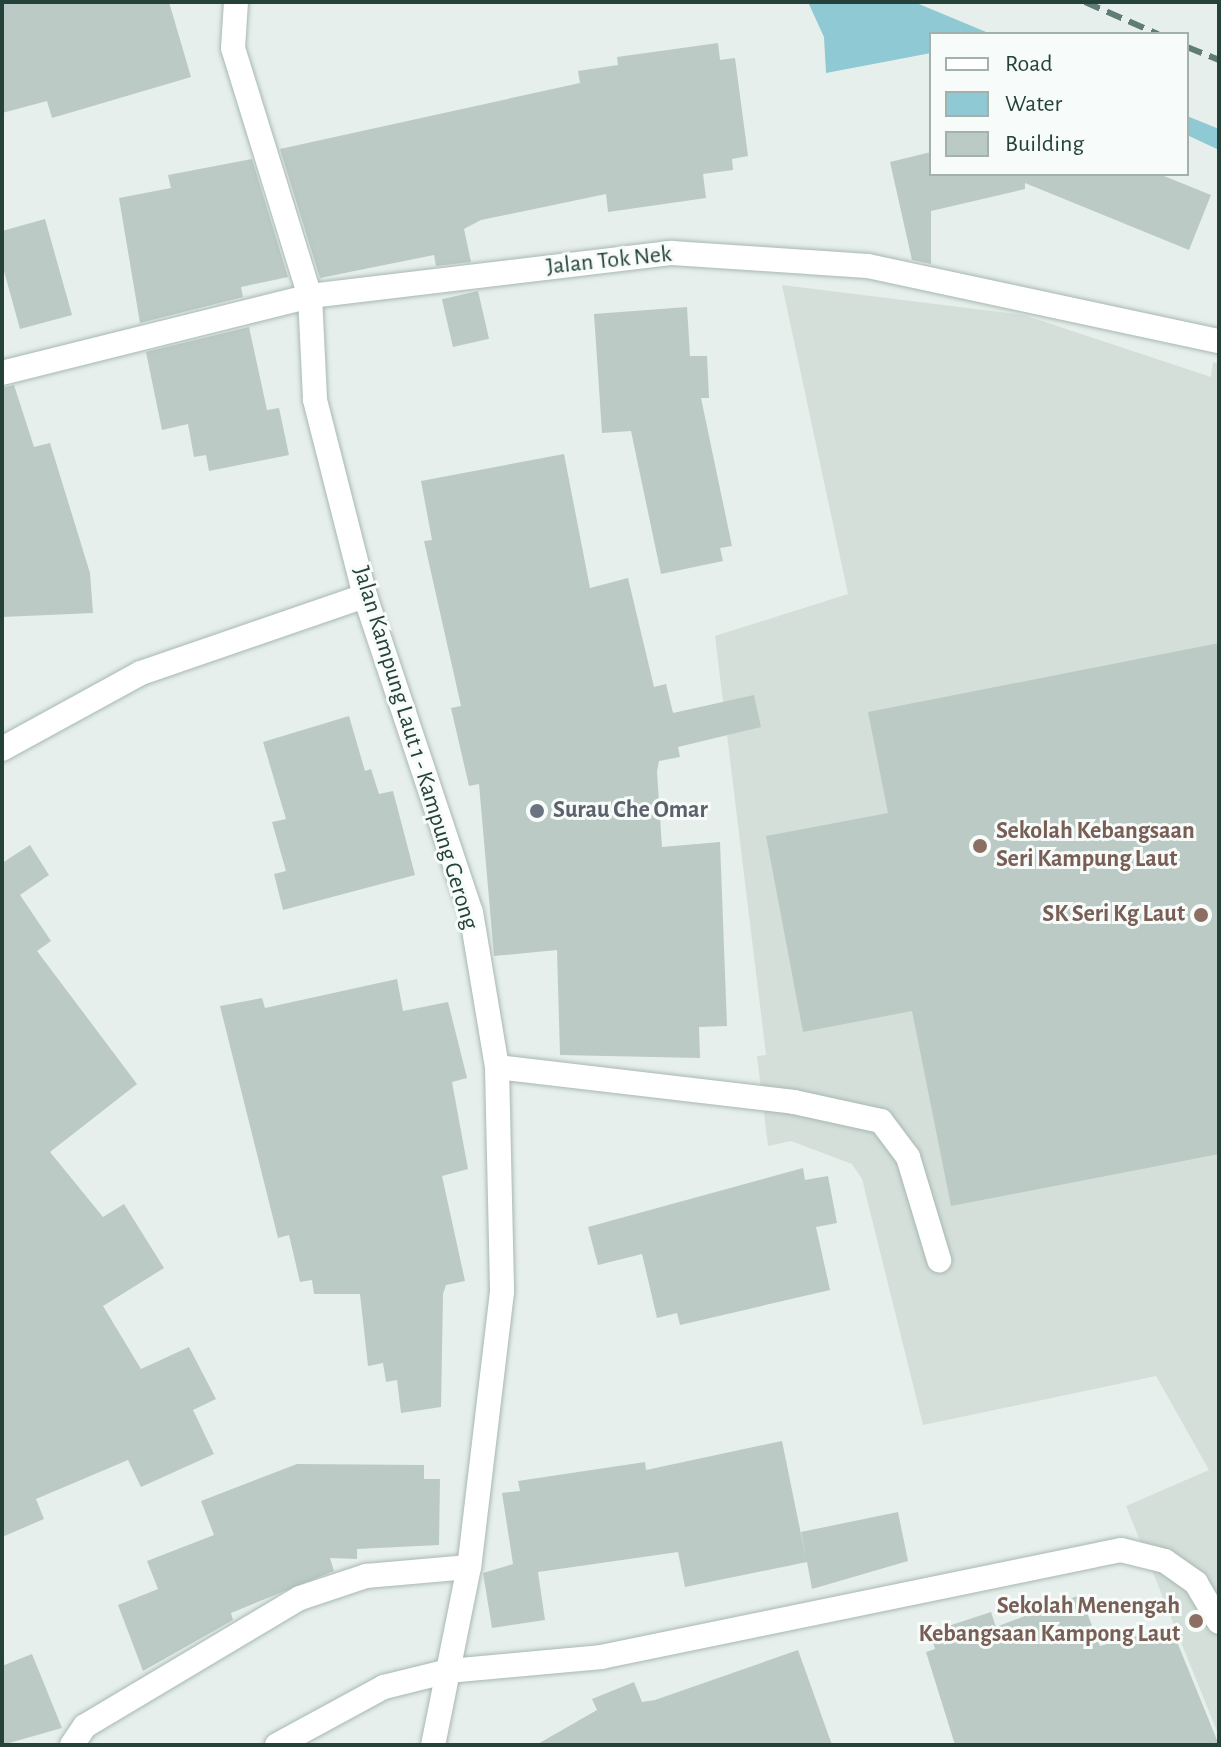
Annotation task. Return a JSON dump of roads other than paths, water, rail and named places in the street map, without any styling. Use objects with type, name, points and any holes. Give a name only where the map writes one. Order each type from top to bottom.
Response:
[{"type":"street","name":"Jalan Kampung Laut 1 - Kampung Gerong","points":[[236,2],[233,48],[310,296],[315,400],[365,596],[471,912],[497,1067],[502,1292],[469,1567],[433,1745]]},
{"type":"street","name":"Jalan Tok Nek","points":[[2,373],[310,296],[672,253],[761,257],[915,275],[1219,341]]},
{"type":"street","points":[[2,749],[141,673],[365,596]]},
{"type":"street","points":[[497,1067],[794,1102],[881,1121],[908,1157],[939,1260]]},
{"type":"street","points":[[277,1745],[384,1687],[448,1671],[601,1657],[1121,1550],[1165,1561],[1196,1583],[1219,1622]]},
{"type":"street","points":[[72,1745],[85,1726],[300,1598],[366,1576],[469,1567]]},
{"type":"water","points":[[808,2],[914,2],[986,32],[929,32],[929,53],[826,73],[824,37]]},
{"type":"water","points":[[1189,117],[1219,129],[1219,150],[1189,136]]},
{"type":"railway","points":[[1085,2],[1153,32]]},
{"type":"railway","points":[[1189,48],[1219,60]]},
{"type":"place","name":"Surau Che Omar","points":[[537,811]]},
{"type":"place","name":"Sekolah Kebangsaan Seri Kampung Laut","points":[[980,846]]},
{"type":"place","name":"SK Seri Kg Laut","points":[[1201,915]]},
{"type":"place","name":"Sekolah Menengah Kebangsaan Kampong Laut","points":[[1196,1621]]}]
